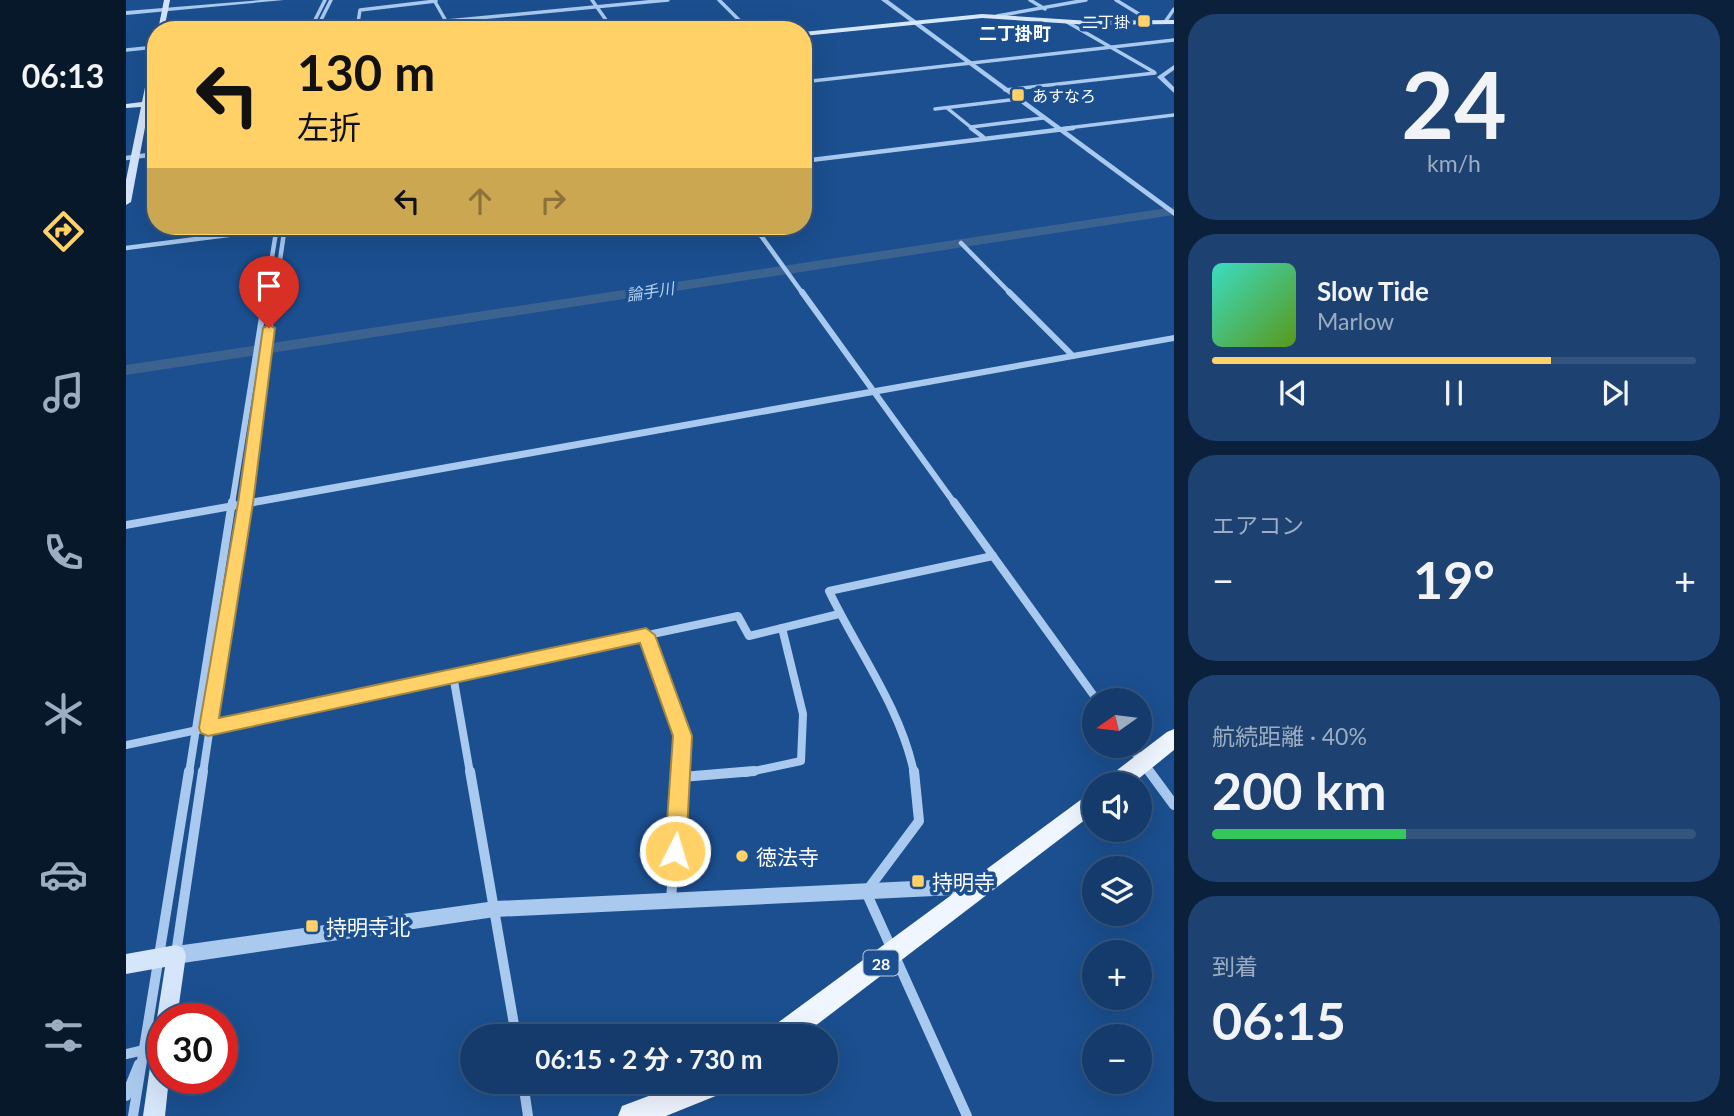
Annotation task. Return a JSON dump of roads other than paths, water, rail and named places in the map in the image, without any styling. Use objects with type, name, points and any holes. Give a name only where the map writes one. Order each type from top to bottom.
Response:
[{"type":"main road","points":[[163,21],[167,0]]},
{"type":"main road","points":[[812,33],[997,16],[1064,21],[1174,22]]},
{"type":"main road","points":[[126,202],[131,157],[147,99]]},
{"type":"main road","points":[[126,106],[146,104]]},
{"type":"main road","points":[[1133,772],[1174,738]]},
{"type":"main road","name":"28","points":[[798,1024],[894,954],[976,886],[1082,809]]},
{"type":"main road","points":[[126,964],[167,957],[167,1003]]},
{"type":"main road","points":[[154,1094],[154,1116]]},
{"type":"main road","points":[[632,1116],[688,1094]]},
{"type":"street","points":[[126,13],[281,0]]},
{"type":"street","points":[[315,21],[328,0]]},
{"type":"street","points":[[320,21],[328,0]]},
{"type":"street","points":[[592,0],[607,21]]},
{"type":"street","points":[[358,21],[360,10],[435,1],[447,21],[668,0]]},
{"type":"street","points":[[719,0],[740,21]]},
{"type":"street","points":[[884,0],[1174,214]]},
{"type":"street","points":[[1030,0],[1045,9]]},
{"type":"street","points":[[997,16],[1086,0]]},
{"type":"street","points":[[1116,0],[1152,22]]},
{"type":"street","points":[[1174,9],[1165,22],[1174,27]]},
{"type":"street","points":[[1064,21],[1076,24],[1157,75],[1174,91]]},
{"type":"street","points":[[812,81],[1174,40]]},
{"type":"street","points":[[126,50],[147,48]]},
{"type":"street","points":[[1005,90],[1157,75],[1174,66]]},
{"type":"street","points":[[935,109],[1018,99]]},
{"type":"street","points":[[947,108],[984,138]]},
{"type":"street","points":[[812,160],[1174,115]]},
{"type":"street","points":[[971,127],[1042,118]]},
{"type":"street","points":[[126,248],[222,235]]},
{"type":"street","points":[[160,1003],[245,503],[280,235]]},
{"type":"street","points":[[167,957],[195,730],[280,235]]},
{"type":"street","points":[[761,235],[1088,688]]},
{"type":"street","points":[[962,244],[1073,356]]},
{"type":"street","points":[[126,525],[1174,338]]},
{"type":"street","points":[[866,892],[919,821],[916,788],[908,747],[871,669],[829,591],[993,556]]},
{"type":"street","points":[[126,745],[738,616],[748,636],[839,614]]},
{"type":"street","points":[[682,776],[735,775],[801,761],[803,714],[782,628]]},
{"type":"street","points":[[646,635],[682,736],[682,776],[671,901]]},
{"type":"street","points":[[453,675],[514,1024]]},
{"type":"street","points":[[1139,758],[1174,805]]},
{"type":"street","points":[[167,957],[495,909],[976,886]]},
{"type":"street","points":[[866,892],[967,1116]]},
{"type":"street","points":[[126,1054],[147,1049]]},
{"type":"street","points":[[126,1096],[147,1059]]},
{"type":"street","points":[[133,1116],[147,1068]]},
{"type":"street","points":[[525,1094],[528,1116]]},
{"type":"waterway","name":"論手川","points":[[126,370],[1174,211]]},
{"type":"place","name":"二丁掛","points":[[1144,21]]},
{"type":"place","name":"あすなろ","points":[[1018,95]]},
{"type":"place","name":"徳法寺","points":[[742,856]]},
{"type":"place","name":"持明寺","points":[[918,881]]},
{"type":"place","name":"持明寺北","points":[[312,926]]},
{"type":"district","name":"二丁掛町","points":[[1015,33]]}]
